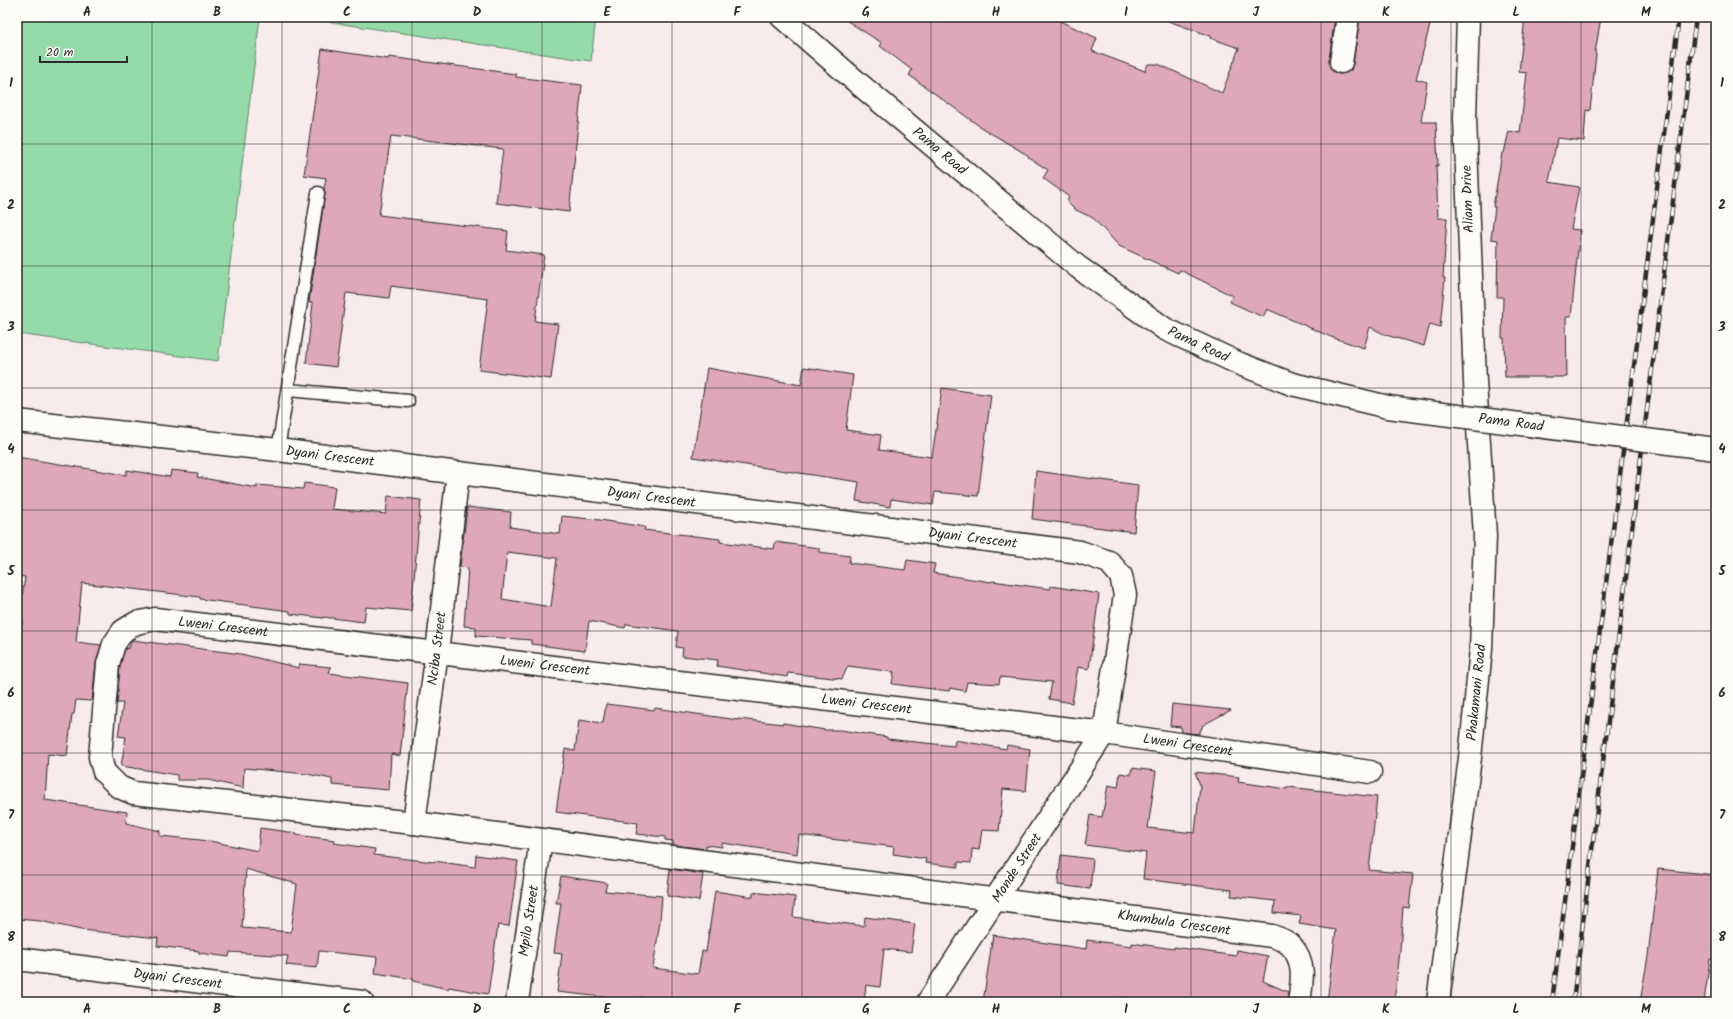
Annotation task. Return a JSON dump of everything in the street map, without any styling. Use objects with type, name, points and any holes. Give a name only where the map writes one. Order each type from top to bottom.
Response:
[{"type":"street","name":"Pama Road","points":[[782,17],[858,83],[1078,267],[1165,329],[1240,364],[1292,384],[1388,407],[1716,449]]},
{"type":"street","points":[[1341,62],[1348,17]]},
{"type":"street","name":"Aliam Drive","points":[[1468,17],[1465,118],[1475,382]]},
{"type":"street","name":"Phakamani Road","points":[[1438,1002],[1470,758],[1481,648],[1485,536],[1475,382]]},
{"type":"street","name":"Dyani Crescent","points":[[17,421],[278,450],[1080,552],[1109,562],[1121,576],[1125,595],[1104,733]]},
{"type":"street","name":"Nciba Street","points":[[414,823],[437,652],[458,473]]},
{"type":"street","name":"Lweni Crescent","points":[[996,899],[414,823],[134,793],[119,787],[104,772],[100,757],[108,664],[114,644],[123,631],[136,623],[155,619],[1104,733],[1370,772]]},
{"type":"street","name":"Monde Street","points":[[928,1002],[1104,733]]},
{"type":"street","name":"Mpilo Street","points":[[517,1002],[541,840]]},
{"type":"street","name":"Khumbula Crescent","points":[[996,899],[1272,936],[1291,945],[1299,958],[1303,976],[1299,1002]]},
{"type":"street","name":"Dyani Crescent","points":[[17,959],[362,1002]]},
{"type":"lane","points":[[278,450],[318,193]]},
{"type":"lane","points":[[288,390],[408,401]]},
{"type":"green space","points":[[17,17],[260,17],[218,361],[17,334]]},
{"type":"green space","points":[[296,17],[596,17],[591,61]]},
{"type":"building","points":[[841,17],[1051,17],[1097,38],[1092,51],[1145,71],[1148,64],[1158,64],[1222,93],[1239,48],[1210,38],[1211,36],[1168,21],[1169,17],[1335,17],[1329,60],[1330,67],[1333,71],[1339,74],[1346,73],[1351,70],[1360,17],[1432,17],[1416,79],[1427,82],[1421,122],[1436,122],[1438,218],[1447,218],[1443,278],[1445,278],[1440,327],[1430,324],[1424,346],[1386,335],[1370,327],[1364,348],[1331,337],[1267,309],[1263,317],[1230,302],[1233,296],[1180,270],[1178,273],[1119,246],[1093,218],[1074,209],[1067,202],[1069,197],[1043,178],[1048,170],[1028,157],[1029,156],[982,128],[909,75],[912,70],[880,46],[882,43]]},
{"type":"building","points":[[1525,17],[1601,17],[1595,53],[1590,111],[1586,110],[1584,141],[1557,138],[1549,182],[1579,187],[1571,229],[1580,230],[1571,317],[1566,317],[1567,377],[1505,377],[1504,338],[1502,338],[1503,297],[1497,297],[1498,240],[1491,239],[1495,207],[1493,207],[1502,153],[1504,153],[1509,131],[1520,133],[1527,73],[1519,72]]},
{"type":"building","points":[[322,49],[388,59],[389,57],[516,74],[516,77],[582,85],[569,212],[496,203],[503,149],[391,136],[379,215],[508,231],[506,250],[544,255],[535,321],[558,324],[551,379],[479,370],[488,299],[391,286],[389,298],[346,293],[336,367],[306,363],[313,303],[309,302],[326,178],[304,175]]},
{"type":"building","points":[[804,367],[853,375],[846,430],[881,435],[879,450],[932,457],[942,388],[991,395],[978,496],[935,492],[933,505],[891,499],[890,507],[856,501],[859,482],[693,457],[707,368],[801,385]]},
{"type":"building","points":[[17,457],[126,475],[127,470],[170,477],[171,470],[198,473],[197,477],[257,488],[257,485],[303,489],[304,483],[335,487],[332,509],[386,514],[388,496],[421,500],[411,611],[366,607],[364,622],[290,614],[290,611],[200,599],[200,597],[82,583],[76,642],[101,645],[96,663],[92,701],[76,700],[74,714],[72,714],[67,756],[48,754],[45,800],[127,812],[126,823],[160,831],[160,836],[210,841],[258,851],[260,828],[296,833],[296,835],[335,840],[334,843],[375,849],[374,855],[475,867],[476,855],[518,861],[509,926],[498,925],[488,994],[449,987],[448,989],[413,981],[413,979],[375,973],[377,957],[319,951],[317,968],[286,965],[288,956],[230,952],[229,957],[199,953],[199,951],[157,946],[158,938],[81,930],[40,921],[17,919],[17,651],[23,619],[19,618],[25,577],[17,576]],"holes":[[[246,869],[297,884],[291,932],[242,928]]]},
{"type":"building","points":[[1036,471],[1138,485],[1134,532],[1032,519]]},
{"type":"building","points":[[467,507],[511,512],[510,527],[560,534],[562,516],[600,520],[645,527],[644,530],[720,539],[720,542],[774,549],[775,542],[819,548],[819,552],[850,556],[849,563],[905,570],[907,560],[935,564],[933,573],[1050,589],[1051,586],[1099,594],[1089,669],[1078,667],[1072,703],[1049,699],[1052,682],[1000,677],[999,684],[967,682],[965,691],[950,688],[949,691],[892,684],[894,672],[848,666],[842,679],[788,673],[787,677],[717,666],[718,660],[682,656],[683,648],[676,647],[678,631],[626,624],[625,628],[589,621],[585,651],[531,644],[531,640],[476,636],[476,627],[464,626],[468,568],[460,567]],"holes":[[[507,552],[557,558],[551,607],[502,599]]]},
{"type":"building","points":[[132,640],[241,654],[299,668],[299,664],[331,667],[329,673],[408,683],[400,756],[391,754],[389,790],[332,785],[332,779],[307,774],[244,768],[243,788],[208,780],[177,780],[177,775],[121,766],[126,737],[118,736],[123,703],[117,703],[120,666],[125,649],[129,648]]},
{"type":"building","points":[[606,704],[654,710],[655,708],[738,720],[783,723],[825,730],[840,730],[887,737],[887,739],[954,746],[955,740],[1006,749],[1007,745],[1030,749],[1026,791],[1003,789],[999,831],[982,830],[979,850],[972,849],[971,863],[958,862],[958,867],[925,863],[926,859],[893,854],[894,847],[799,835],[797,854],[722,843],[722,847],[706,845],[706,849],[673,845],[673,841],[665,840],[665,837],[636,834],[638,823],[556,812],[565,749],[575,751],[579,720],[603,723]]},
{"type":"building","points":[[1172,704],[1231,710],[1203,725],[1199,734],[1182,732],[1181,727],[1170,726]]},
{"type":"building","points":[[1132,768],[1156,771],[1148,828],[1195,833],[1200,785],[1195,772],[1239,777],[1238,782],[1287,789],[1288,787],[1377,797],[1369,870],[1413,874],[1409,908],[1403,907],[1394,1002],[1327,1002],[1336,930],[1299,924],[1301,916],[1274,913],[1275,901],[1231,896],[1232,890],[1143,879],[1146,853],[1085,845],[1090,815],[1102,817],[1108,785],[1118,787],[1120,773],[1131,775]]},
{"type":"building","points":[[1061,855],[1093,859],[1090,889],[1058,885]]},
{"type":"building","points":[[670,869],[703,874],[699,901],[667,896]]},
{"type":"building","points":[[1658,869],[1716,875],[1714,960],[1710,959],[1704,1002],[1640,1002],[1648,956]]},
{"type":"building","points":[[561,876],[607,883],[605,891],[662,896],[653,968],[698,974],[702,951],[706,952],[715,891],[753,897],[753,892],[795,897],[793,917],[864,926],[865,917],[915,924],[911,952],[884,949],[880,987],[866,985],[864,1002],[672,1002],[639,997],[638,1002],[611,1002],[612,998],[557,992],[562,954],[554,953],[561,903],[556,903]]},
{"type":"building","points":[[993,935],[1086,949],[1087,940],[1132,946],[1132,943],[1174,949],[1174,947],[1236,956],[1237,950],[1268,956],[1263,981],[1288,992],[1287,1002],[1152,1002],[1120,997],[1120,1002],[1079,1000],[1079,1002],[983,1002]]},
{"type":"railway","points":[[1552,1002],[1679,17]]},
{"type":"railway","points":[[1573,1002],[1696,17]]}]
